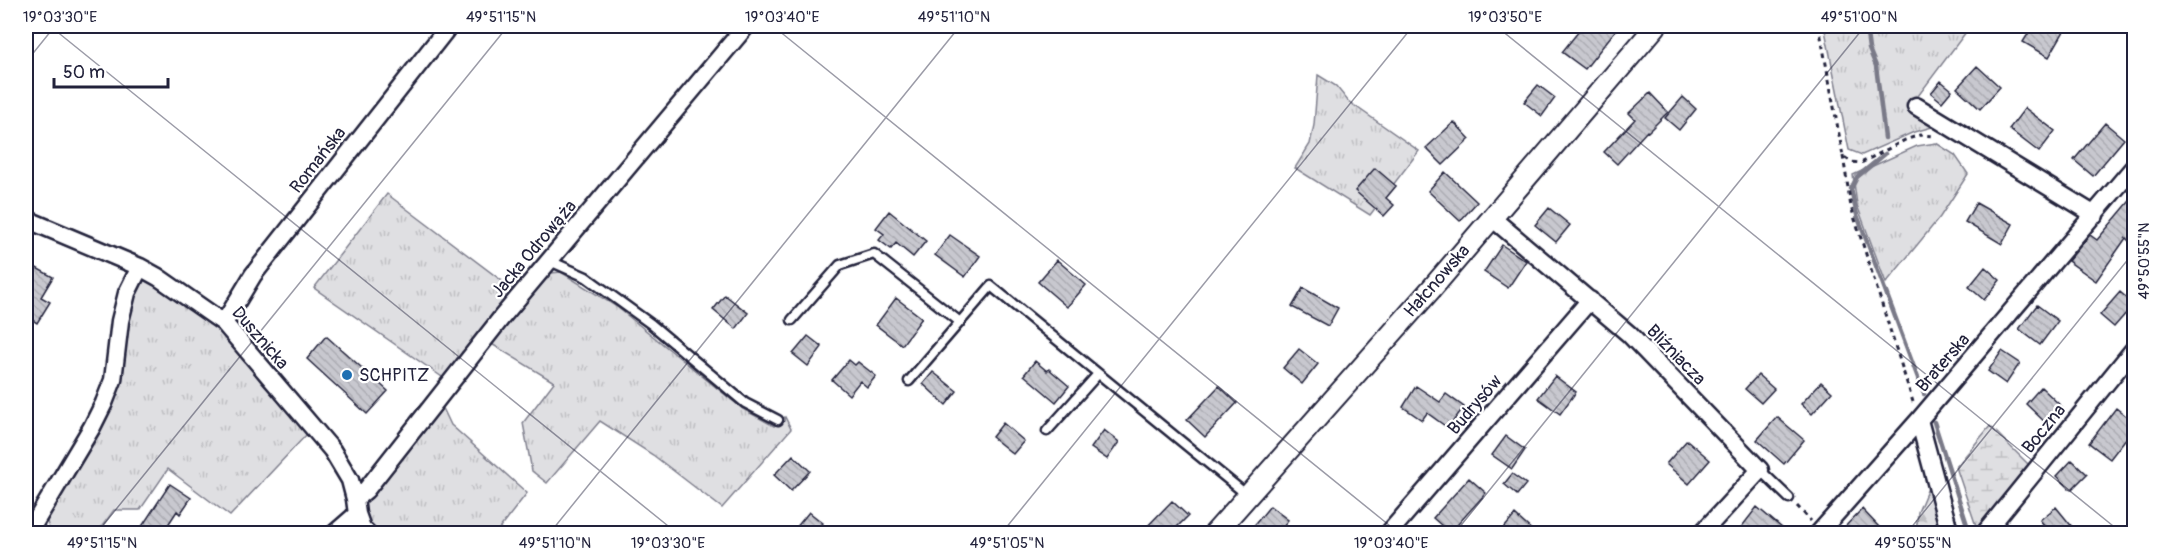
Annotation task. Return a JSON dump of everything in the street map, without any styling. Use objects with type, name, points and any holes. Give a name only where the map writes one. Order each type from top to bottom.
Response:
[{"type":"street","name":"Romańska","points":[[224,323],[253,275],[449,26]]},
{"type":"street","name":"Jacka Odrowąża","points":[[334,534],[441,393],[746,26]]},
{"type":"street","name":"Hałcnowska","points":[[1214,534],[1492,218],[1656,26]]},
{"type":"street","points":[[1916,106],[2095,215]]},
{"type":"street","name":"Braterska","points":[[1819,532],[1919,420],[2134,167]]},
{"type":"street","name":"Bliźniacza","points":[[1492,218],[1629,334],[1760,470]]},
{"type":"street","name":"Dusznicka","points":[[26,219],[140,267],[224,323],[332,450],[350,480],[362,528],[368,534]]},
{"type":"street","points":[[28,534],[104,403],[113,380],[120,321],[125,302],[140,267]]},
{"type":"street","name":"Budrysów","points":[[1388,534],[1590,300]]},
{"type":"street","name":"Boczna","points":[[1984,534],[2134,349]]},
{"type":"street","points":[[1919,420],[1950,534]]},
{"type":"street","points":[[1701,534],[1760,470]]},
{"type":"lane","points":[[792,320],[840,265],[874,254],[960,322]]},
{"type":"lane","points":[[550,261],[586,277],[651,324],[744,403],[778,420]]},
{"type":"lane","points":[[909,381],[991,286],[1247,495]]},
{"type":"lane","points":[[1047,431],[1098,374]]},
{"type":"lane","points":[[1760,470],[1790,498]]},
{"type":"path","points":[[1819,26],[1851,207],[1919,420]]},
{"type":"path","points":[[1843,156],[1851,162],[1861,163],[1905,140],[1920,135],[1946,137],[1957,131]]},
{"type":"path","points":[[1790,498],[1819,532]]},
{"type":"green space","points":[[1827,26],[1954,26],[1966,32],[1909,108],[1936,126],[1914,132],[1862,155],[1849,150],[1825,30]]},
{"type":"green space","points":[[1318,75],[1336,86],[1348,101],[1419,151],[1370,215],[1295,168],[1310,144]]},
{"type":"green space","points":[[1936,143],[1955,155],[1968,174],[1940,217],[1886,283],[1857,205],[1853,175],[1917,146]]},
{"type":"green space","points":[[387,194],[514,290],[445,379],[314,288]]},
{"type":"green space","points":[[561,272],[617,307],[743,409],[774,426],[785,417],[791,429],[722,508],[653,455],[600,421],[547,483],[532,471],[523,423],[554,382],[490,343],[551,273]]},
{"type":"green space","points":[[144,280],[156,281],[227,333],[261,382],[308,433],[230,516],[168,469],[140,510],[114,510],[97,533],[59,533],[49,528],[45,516],[101,425],[122,326],[135,286]]},
{"type":"green space","points":[[442,406],[451,425],[527,493],[496,533],[380,533],[368,522],[364,507],[370,496]]},
{"type":"green space","points":[[1990,426],[2031,467],[1977,529],[1956,467]]},
{"type":"green space","points":[[1928,488],[1941,533],[1916,534],[1918,512]]},
{"type":"building","points":[[1583,26],[1619,26],[1585,69],[1562,52]]},
{"type":"building","points":[[2033,26],[2054,26],[2064,31],[2049,57],[2023,42]]},
{"type":"building","points":[[1977,66],[2000,87],[1980,109],[1957,88]]},
{"type":"building","points":[[1941,81],[1952,90],[1942,102],[1931,93]]},
{"type":"building","points":[[1538,85],[1555,98],[1542,116],[1524,102]]},
{"type":"building","points":[[1650,93],[1668,112],[1617,164],[1604,152],[1635,119],[1629,113]]},
{"type":"building","points":[[1683,97],[1696,109],[1679,130],[1665,118]]},
{"type":"building","points":[[2025,108],[2055,131],[2039,152],[2009,129]]},
{"type":"building","points":[[1454,122],[1470,139],[1443,165],[1426,148]]},
{"type":"building","points":[[2105,123],[2124,139],[2093,176],[2074,160]]},
{"type":"building","points":[[1375,168],[1396,186],[1386,198],[1394,205],[1384,216],[1355,191]]},
{"type":"building","points":[[1445,172],[1477,202],[1460,221],[1428,191]]},
{"type":"building","points":[[2134,196],[2134,246],[2126,238],[2096,281],[2068,261],[2090,235],[2097,240]]},
{"type":"building","points":[[1976,203],[2013,224],[2002,244],[1965,222]]},
{"type":"building","points":[[1549,208],[1570,225],[1556,242],[1535,225]]},
{"type":"building","points":[[889,211],[926,241],[913,257],[896,243],[891,249],[879,240],[884,234],[876,228]]},
{"type":"building","points":[[950,235],[980,256],[965,277],[935,255]]},
{"type":"building","points":[[1502,245],[1526,261],[1508,288],[1484,272]]},
{"type":"building","points":[[1057,260],[1086,285],[1067,307],[1038,282]]},
{"type":"building","points":[[31,265],[53,277],[41,297],[50,302],[37,323],[26,316],[26,273]]},
{"type":"building","points":[[1985,267],[2000,280],[1984,300],[1969,287]]},
{"type":"building","points":[[1303,288],[1338,308],[1328,326],[1292,307]]},
{"type":"building","points":[[2120,292],[2134,304],[2114,327],[2100,315]]},
{"type":"building","points":[[725,295],[748,313],[736,329],[713,310]]},
{"type":"building","points":[[896,298],[922,318],[902,345],[876,325]]},
{"type":"building","points":[[2037,305],[2058,321],[2040,345],[2019,329]]},
{"type":"building","name":"SCHPITZ","points":[[326,336],[388,391],[367,414],[307,359]]},
{"type":"building","points":[[808,336],[822,347],[808,366],[793,354]]},
{"type":"building","points":[[1299,349],[1318,364],[1302,384],[1283,368]]},
{"type":"building","points":[[2002,351],[2020,363],[2006,384],[1988,371]]},
{"type":"building","points":[[849,360],[855,365],[858,362],[876,376],[867,387],[860,381],[849,395],[832,380]]},
{"type":"building","points":[[1035,361],[1047,371],[1049,369],[1069,386],[1056,402],[1024,375]]},
{"type":"building","points":[[933,372],[957,391],[946,405],[923,384]]},
{"type":"building","points":[[1758,375],[1774,389],[1761,403],[1745,389]]},
{"type":"building","points":[[1555,376],[1576,392],[1560,414],[1538,398]]},
{"type":"building","points":[[1821,382],[1832,392],[1812,414],[1801,404]]},
{"type":"building","points":[[1219,386],[1237,403],[1205,437],[1187,420]]},
{"type":"building","points":[[1416,386],[1440,402],[1446,394],[1464,407],[1448,428],[1427,413],[1422,420],[1403,407]]},
{"type":"building","points":[[2041,387],[2063,408],[2048,425],[2026,404]]},
{"type":"building","points":[[2116,408],[2134,422],[2134,428],[2110,459],[2089,443]]},
{"type":"building","points":[[1777,417],[1804,440],[1784,464],[1757,440]]},
{"type":"building","points":[[1003,423],[1024,441],[1013,454],[992,437]]},
{"type":"building","points":[[1104,430],[1119,442],[1107,459],[1091,448]]},
{"type":"building","points":[[1506,436],[1525,450],[1512,469],[1492,455]]},
{"type":"building","points":[[1687,440],[1710,460],[1689,484],[1666,464]]},
{"type":"building","points":[[793,455],[810,471],[791,491],[774,475]]},
{"type":"building","points":[[2072,460],[2087,474],[2071,490],[2057,476]]},
{"type":"building","points":[[1512,474],[1526,484],[1517,495],[1504,484]]},
{"type":"building","points":[[1469,478],[1486,493],[1450,533],[1433,518]]},
{"type":"building","points":[[170,484],[191,498],[180,514],[177,511],[162,534],[137,534]]},
{"type":"building","points":[[1172,501],[1188,516],[1170,534],[1140,534]]},
{"type":"building","points":[[1270,506],[1288,520],[1277,534],[1247,534]]},
{"type":"building","points":[[1757,507],[1789,534],[1736,534]]},
{"type":"building","points":[[2056,507],[2078,534],[2051,534],[2040,520]]},
{"type":"building","points":[[1862,509],[1879,527],[1872,534],[1838,534]]},
{"type":"building","points":[[809,512],[823,523],[814,534],[791,534]]},
{"type":"building","points":[[1515,515],[1536,534],[1499,534]]},
{"type":"waterway","points":[[1866,26],[1869,49],[1876,66],[1885,138]]},
{"type":"waterway","points":[[1885,154],[1857,177],[1851,189],[1857,215],[1924,394]]},
{"type":"waterway","points":[[1934,422],[1969,531]]},
{"type":"place","name":"SCHPITZ","points":[[347,375]]}]
